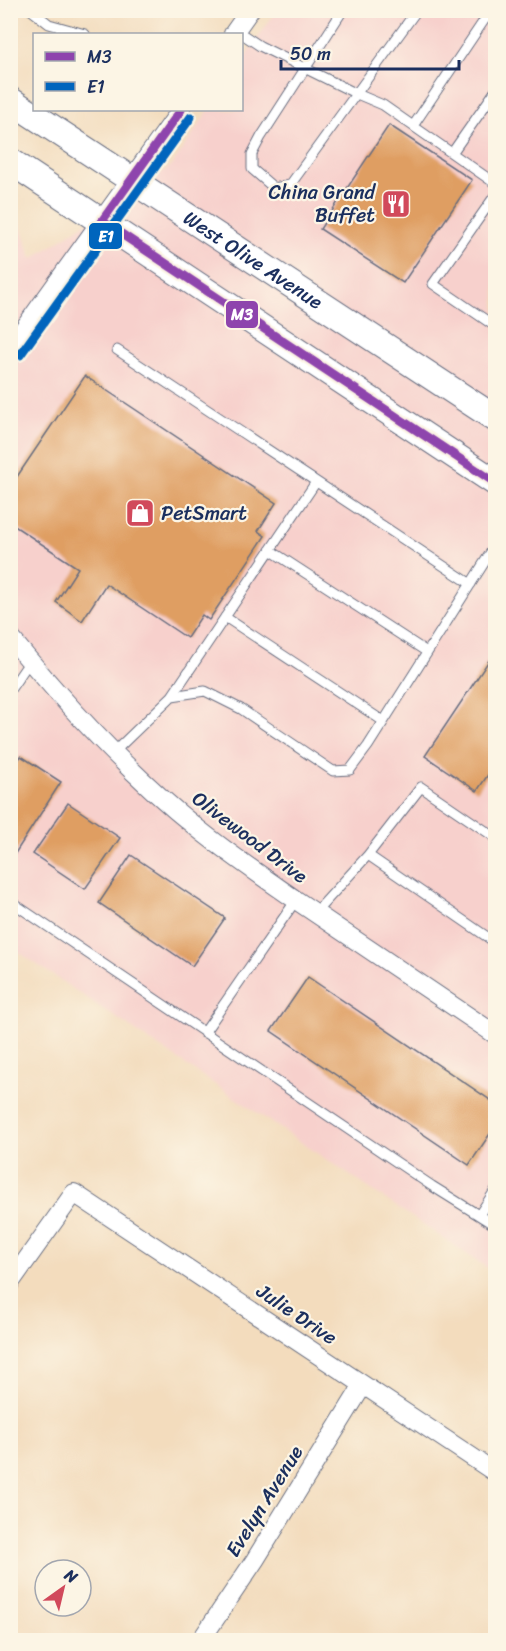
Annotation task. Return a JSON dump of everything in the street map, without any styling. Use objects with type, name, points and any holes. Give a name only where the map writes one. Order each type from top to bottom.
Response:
[{"type":"main road","name":"West Olive Avenue","points":[[10,100],[495,419]]},
{"type":"main road","points":[[10,161],[495,483]]},
{"type":"street","points":[[235,32],[250,10]]},
{"type":"street","points":[[10,348],[180,111]]},
{"type":"street","name":"Olivewood Drive","points":[[10,637],[114,752],[196,827],[247,866],[495,1035]]},
{"type":"street","name":"Julie Drive","points":[[10,1283],[74,1193],[495,1473]]},
{"type":"street","name":"Evelyn Avenue","points":[[201,1641],[255,1560],[363,1385]]},
{"type":"lane","points":[[31,10],[49,24],[81,33]]},
{"type":"lane","points":[[343,10],[252,154],[252,169],[274,188],[290,185],[417,10]]},
{"type":"lane","points":[[413,126],[487,16]]},
{"type":"lane","points":[[243,36],[383,105],[495,184]]},
{"type":"lane","points":[[452,153],[495,90]]},
{"type":"lane","points":[[495,194],[433,284],[495,327]]},
{"type":"lane","points":[[117,350],[471,584]]},
{"type":"lane","points":[[114,752],[172,696],[316,482]]},
{"type":"lane","points":[[172,696],[205,692],[241,709],[333,771],[350,770],[495,544]]},
{"type":"lane","points":[[270,550],[427,652]]},
{"type":"lane","points":[[225,617],[383,721]]},
{"type":"lane","points":[[10,690],[30,661]]},
{"type":"lane","points":[[315,913],[368,855],[421,787],[495,838]]},
{"type":"lane","points":[[368,855],[495,943]]},
{"type":"lane","points":[[204,1033],[296,900]]},
{"type":"lane","points":[[10,901],[432,1186],[495,1226]]},
{"type":"lane","points":[[479,1215],[495,1189]]},
{"type":"shaded area","points":[[276,11],[495,11],[495,1273],[11,947],[10,216],[19,221],[32,259],[171,166],[208,111],[243,111],[243,60]]},
{"type":"building","name":"China Grand Buffet","points":[[389,125],[472,180],[403,283],[320,229]]},
{"type":"building","name":"PetSmart","points":[[85,376],[276,503],[258,531],[265,536],[209,620],[202,615],[187,638],[106,584],[82,621],[56,602],[78,568],[10,523],[10,487]]},
{"type":"building","points":[[496,650],[496,763],[477,791],[425,756]]},
{"type":"building","points":[[21,756],[61,782],[14,855],[10,853],[10,772]]},
{"type":"building","points":[[68,803],[120,838],[85,889],[33,854]]},
{"type":"building","points":[[131,855],[225,918],[192,966],[99,903]]},
{"type":"building","points":[[308,977],[496,1104],[496,1125],[469,1165],[271,1031]]},
{"type":"transit line","name":"M3","points":[[180,111],[102,221],[496,483]]},
{"type":"transit line","name":"E1","points":[[20,355],[191,117]]},
{"type":"place","name":"China Grand Buffet","points":[[396,204]]},
{"type":"place","name":"PetSmart","points":[[140,513]]}]
